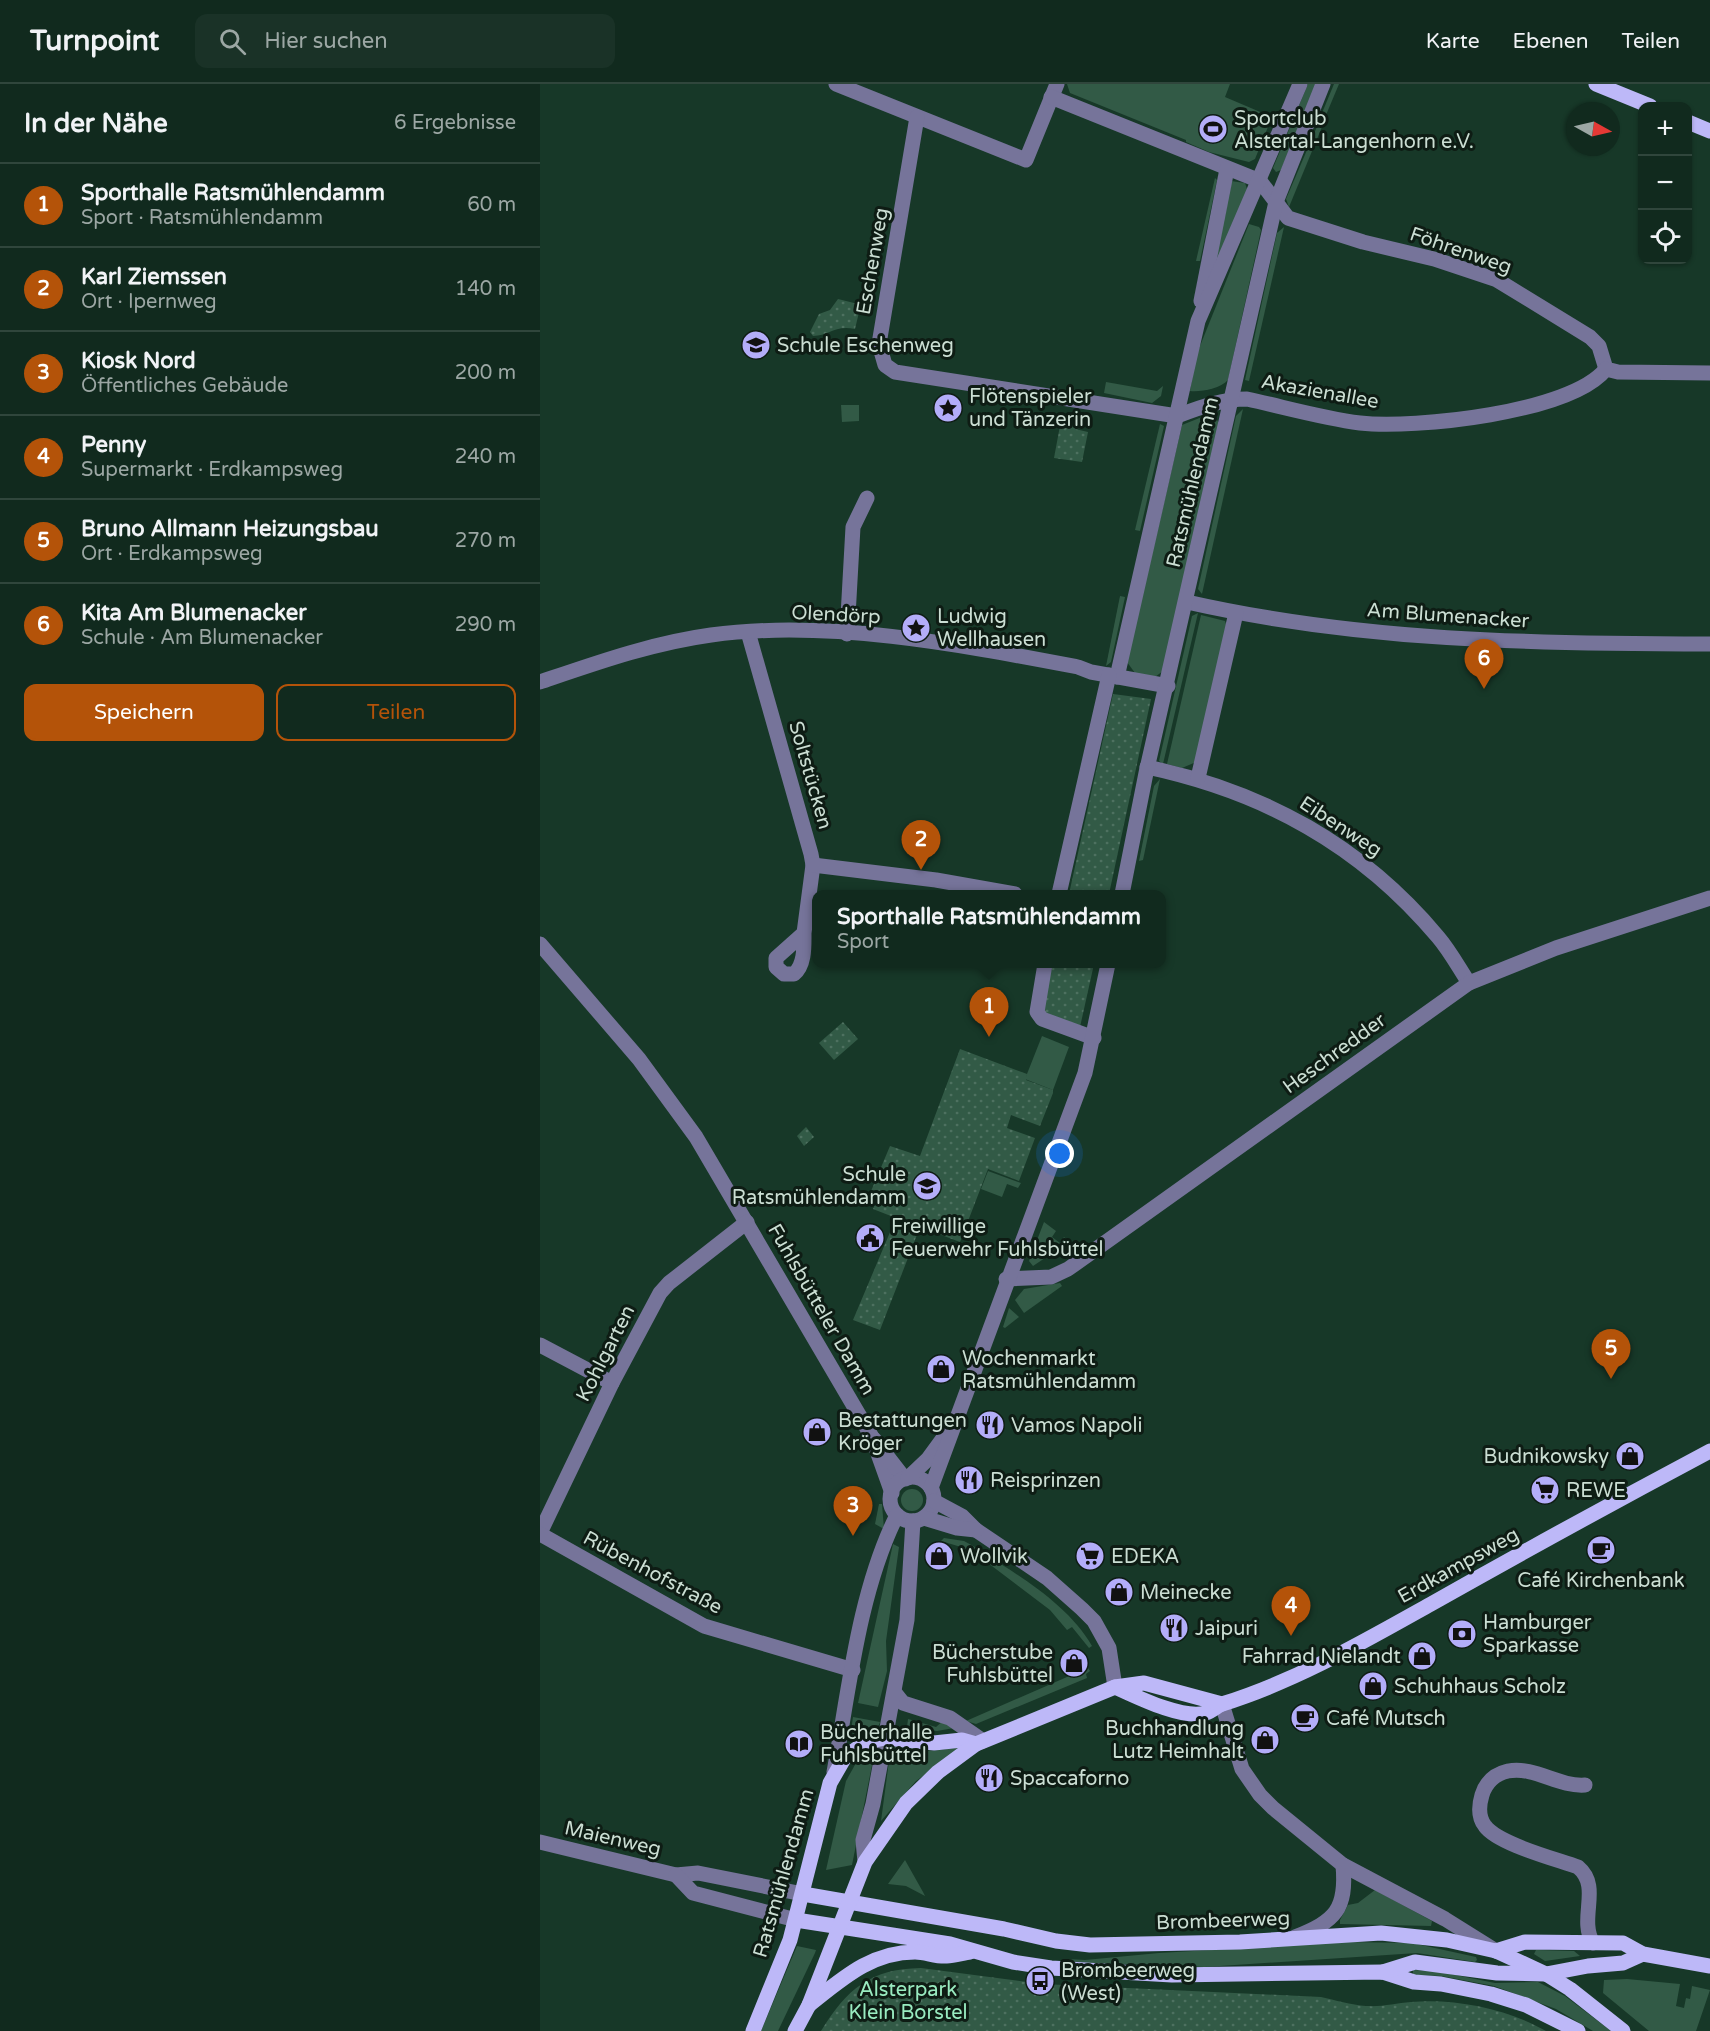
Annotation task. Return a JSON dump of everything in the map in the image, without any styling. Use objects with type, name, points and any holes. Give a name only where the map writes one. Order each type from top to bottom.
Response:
[{"type":"main road","points":[[1596,84],[1640,102]]},
{"type":"main road","points":[[1692,124],[1710,131]]},
{"type":"main road","name":"Erdkampsweg","points":[[1115,1687],[1142,1699],[1187,1712],[1205,1713],[1222,1704],[1244,1699],[1351,1649],[1608,1505],[1710,1451]]},
{"type":"main road","points":[[795,2031],[809,2005],[865,1862],[906,1803],[938,1772],[980,1742],[1115,1687]]},
{"type":"main road","points":[[834,1772],[845,1757],[861,1745],[885,1738],[934,1743],[962,1740],[980,1742]]},
{"type":"main road","name":"Ratsmühlendamm","points":[[753,2031],[796,1920],[834,1772]]},
{"type":"main road","name":"Brombeerweg","points":[[803,1894],[849,1904],[1004,1929],[1056,1941],[1090,1945],[1381,1933],[1447,1940],[1496,1951],[1546,1974],[1570,1989],[1623,2031]]},
{"type":"main road","points":[[796,1920],[950,1944],[971,1952],[1027,1965],[1103,1972],[1183,1975],[1383,1972],[1415,1962],[1497,1973],[1546,1974],[1588,1966],[1623,1964],[1643,1954]]},
{"type":"main road","points":[[1496,1951],[1525,1942],[1623,1944],[1643,1954],[1710,1966]]},
{"type":"main road","points":[[809,2005],[849,1973],[878,1958],[897,1953],[916,1952],[947,1956],[971,1952]]},
{"type":"main road","points":[[1383,1972],[1414,1982],[1450,1985],[1491,1994],[1526,2005],[1578,2031]]},
{"type":"street","points":[[836,84],[1026,160],[1054,91],[1227,169],[1260,181]]},
{"type":"street","name":"Ratsmühlendamm","points":[[1198,321],[1300,84]]},
{"type":"street","name":"Ratsmühlendamm","points":[[1123,890],[1147,767],[1168,686],[1276,202],[1323,84]]},
{"type":"street","name":"Eschenweg","points":[[917,117],[879,344],[885,365],[904,374],[1177,416]]},
{"type":"street","name":"Ratsmühlendamm","points":[[1060,890],[1177,416],[1227,169]]},
{"type":"street","name":"Föhrenweg","points":[[1260,181],[1288,218],[1363,242],[1434,259],[1497,280],[1590,337],[1599,346],[1606,369]]},
{"type":"street","points":[[1606,369],[1618,372],[1710,374]]},
{"type":"street","name":"Akazienallee","points":[[1232,399],[1247,399],[1360,423],[1415,423],[1470,419],[1515,410],[1584,387],[1599,379],[1606,369]]},
{"type":"street","points":[[1177,416],[1216,402],[1232,399]]},
{"type":"street","points":[[847,634],[853,527],[867,498]]},
{"type":"street","name":"Am Blumenacker","points":[[1187,602],[1236,613],[1442,639],[1603,644],[1710,644]]},
{"type":"street","points":[[1198,778],[1236,613]]},
{"type":"street","name":"Olendörp","points":[[540,682],[649,647],[711,635],[748,632],[847,634],[1015,655],[1168,686]]},
{"type":"street","name":"Soltstücken","points":[[748,632],[813,865],[804,933]]},
{"type":"street","name":"Eibenweg","points":[[1147,767],[1198,778],[1285,814],[1323,835],[1382,878],[1439,938],[1469,983]]},
{"type":"street","points":[[813,865],[936,880],[992,890]]},
{"type":"street","name":"Heschredder","points":[[1006,1279],[1051,1277],[1068,1269],[1469,983],[1556,948],[1710,898]]},
{"type":"street","name":"Fuhlsbütteler Damm","points":[[540,944],[639,1059],[696,1137],[872,1437],[892,1493]]},
{"type":"street","points":[[1044,968],[1037,1012],[1042,1019],[1094,1038]]},
{"type":"street","points":[[865,1862],[865,1828],[873,1804],[895,1693],[911,1591],[919,1520],[933,1508],[932,1494],[954,1423],[1085,1073],[1107,968]]},
{"type":"street","name":"Kohlgarten","points":[[540,1534],[612,1383],[660,1293],[669,1282],[747,1222]]},
{"type":"street","points":[[540,1345],[612,1383]]},
{"type":"street","points":[[954,1423],[928,1459],[894,1487],[891,1505],[897,1515],[976,1530]]},
{"type":"street","name":"Fuhlsbütteler Damm","points":[[872,1437],[906,1479]]},
{"type":"street","points":[[906,1479],[921,1479],[932,1494],[963,1516],[976,1530],[1047,1578],[1094,1621],[1109,1648],[1115,1687]]},
{"type":"street","name":"Ratsmühlendamm","points":[[834,1772],[853,1670],[878,1559],[897,1515]]},
{"type":"street","name":"Rübenhofstraße","points":[[540,1534],[704,1626],[853,1670]]},
{"type":"street","points":[[895,1693],[903,1703],[950,1718],[980,1742]]},
{"type":"street","points":[[1222,1704],[1236,1754],[1249,1782],[1274,1808],[1343,1864],[1445,1919],[1496,1951]]},
{"type":"street","points":[[1585,1785],[1573,1786],[1534,1773],[1509,1771],[1497,1774],[1484,1789],[1480,1810],[1481,1820],[1493,1834],[1578,1867],[1585,1873],[1590,1890],[1586,1922],[1593,1943]]},
{"type":"street","name":"Maienweg","points":[[540,1842],[676,1875],[698,1873],[803,1894]]},
{"type":"street","points":[[1291,1938],[1319,1927],[1331,1919],[1340,1906],[1345,1892],[1343,1864]]},
{"type":"street","name":"Maienweg","points":[[676,1875],[693,1893],[796,1920]]},
{"type":"green space","name":"Sportclub Alstertal-Langenhorn e.V.","points":[[1067,84],[1230,84],[1225,97],[1272,117],[1255,159],[1249,162],[1209,152],[1186,140],[1070,93]]},
{"type":"green space","points":[[1308,84],[1316,84],[1281,170],[1276,172],[1273,168]]},
{"type":"green space","points":[[1334,84],[1339,84],[1326,115],[1322,113]]},
{"type":"green space","points":[[1319,122],[1324,122],[1289,207],[1286,199]]},
{"type":"green space","points":[[1215,178],[1217,180],[1200,261],[1196,261]]},
{"type":"green space","points":[[1231,181],[1245,183],[1248,192],[1215,272],[1213,255]]},
{"type":"green space","points":[[1249,224],[1261,230],[1228,380],[1210,389],[1190,391],[1196,356]]},
{"type":"green space","points":[[1284,227],[1249,381],[1245,380],[1277,233]]},
{"type":"green space","points":[[838,299],[858,304],[860,308],[855,329],[842,328],[813,336],[810,332],[819,314],[830,310]]},
{"type":"green space","points":[[1106,382],[1157,391],[1163,386],[1161,396],[1152,403],[1104,393]]},
{"type":"green space","points":[[841,405],[859,405],[859,421],[842,422]]},
{"type":"green space","points":[[1243,409],[1202,594],[1198,589],[1236,416]]},
{"type":"green space","points":[[1062,415],[1077,417],[1075,429],[1088,432],[1082,462],[1054,458]]},
{"type":"green space","points":[[1207,415],[1214,415],[1219,423],[1163,671],[1155,677],[1135,673],[1127,662],[1182,425]]},
{"type":"green space","points":[[1160,424],[1164,426],[1140,531],[1135,530]]},
{"type":"green space","points":[[1120,596],[1125,597],[1111,662],[1106,666]]},
{"type":"green space","points":[[1198,613],[1163,764],[1159,761],[1192,616]]},
{"type":"green space","points":[[1201,615],[1225,621],[1227,627],[1196,762],[1182,768],[1167,764]]},
{"type":"green space","points":[[1113,694],[1151,699],[1110,890],[1070,890]]},
{"type":"green space","points":[[1160,779],[1143,860],[1139,861],[1154,786]]},
{"type":"green space","points":[[1049,968],[1093,968],[1080,1027],[1045,1014],[1041,1006]]},
{"type":"green space","points":[[843,1022],[858,1039],[834,1060],[819,1043]]},
{"type":"green space","points":[[1042,1036],[1069,1047],[1053,1090],[1025,1079]]},
{"type":"green space","points":[[960,1049],[1027,1074],[1026,1080],[1053,1090],[1053,1093],[1040,1126],[1011,1115],[1007,1128],[1035,1138],[1019,1181],[988,1169],[960,1242],[920,1227],[880,1330],[853,1320],[896,1218],[873,1209],[877,1200],[869,1196],[890,1146],[920,1156]]},
{"type":"green space","points":[[806,1127],[814,1137],[804,1146],[797,1136]]},
{"type":"green space","points":[[988,1171],[1021,1183],[1018,1188],[1007,1184],[1002,1197],[981,1189]]},
{"type":"green space","points":[[1044,1222],[1056,1231],[1052,1237],[1060,1243],[1064,1237],[1069,1242],[1033,1266],[1029,1261]]},
{"type":"green space","points":[[1060,1283],[1062,1286],[1024,1313],[1015,1300],[1024,1289]]},
{"type":"green space","points":[[1009,1308],[1019,1317],[1005,1328],[1003,1327]]},
{"type":"green space","points":[[912,1489],[920,1492],[923,1500],[920,1508],[912,1511],[904,1508],[901,1500],[904,1492]]},
{"type":"green space","points":[[879,1504],[882,1504],[884,1529],[875,1524]]},
{"type":"green space","points":[[944,1538],[964,1541],[986,1553],[982,1559],[961,1547],[941,1541]]},
{"type":"green space","points":[[893,1544],[899,1547],[886,1641],[887,1671],[878,1707],[858,1703]]},
{"type":"green space","points":[[991,1558],[1047,1596],[1083,1632],[1092,1646],[1089,1648],[1072,1627],[1067,1630],[1050,1610],[988,1563]]},
{"type":"green space","points":[[1086,1665],[1090,1671],[1086,1674],[1087,1678],[976,1724],[966,1721],[1083,1670]]},
{"type":"green space","points":[[853,1717],[880,1722],[879,1725],[854,1735],[851,1731]]},
{"type":"green space","points":[[908,1719],[936,1727],[944,1720],[954,1728],[937,1731],[907,1727]]},
{"type":"green space","points":[[891,1746],[932,1751],[964,1747],[916,1781],[881,1821]]},
{"type":"green space","points":[[875,1750],[852,1865],[826,1870],[846,1781],[856,1763]]},
{"type":"green space","points":[[905,1860],[925,1896],[906,1886],[888,1884]]},
{"type":"green space","points":[[1375,1890],[1432,1921],[1431,1926],[1340,1924],[1348,1905],[1358,1903]]},
{"type":"green space","points":[[1347,1942],[1412,1943],[1476,1957],[1477,1960],[1475,1962],[1417,1953],[1205,1967],[1067,1962],[1068,1959],[1085,1960],[1159,1953]]},
{"type":"green space","points":[[797,1946],[816,1950],[778,2031],[761,2031]]},
{"type":"green space","points":[[1536,1950],[1574,1951],[1580,1956],[1545,1961],[1534,1954]]},
{"type":"green space","name":"Alsterpark Klein Borstel","points":[[921,1968],[1042,1984],[1321,1997],[1366,2006],[1428,2001],[1445,2002],[1498,2011],[1546,2031],[821,2031],[840,2004],[862,1984],[888,1972]]},
{"type":"green space","points":[[1413,1970],[1436,1971],[1495,1983],[1538,1982],[1565,1996],[1611,2031],[1593,2031],[1556,2009],[1494,1986],[1441,1976],[1413,1975]]},
{"type":"green space","points":[[1627,1979],[1680,1984],[1676,2006],[1684,2008],[1686,1998],[1690,1999],[1692,1986],[1710,1990],[1696,2031],[1649,2031],[1603,1993],[1604,1980]]},
{"type":"place","name":"Sportclub Alstertal-Langenhorn e.V.","points":[[1213,129]]},
{"type":"place","name":"Schule Eschenweg","points":[[756,345]]},
{"type":"place","name":"Flötenspieler und Tänzerin","points":[[948,408]]},
{"type":"place","name":"Ludwig Wellhausen","points":[[916,628]]},
{"type":"place","name":"Kita Am Blumenacker","points":[[1484,689]]},
{"type":"place","name":"Karl Ziemssen","points":[[921,870]]},
{"type":"place","name":"Sporthalle Ratsmühlendamm","points":[[989,1037]]},
{"type":"place","name":"Schule Ratsmühlendamm","points":[[927,1186]]},
{"type":"place","name":"Freiwillige Feuerwehr Fuhlsbüttel","points":[[870,1238]]},
{"type":"place","name":"Wochenmarkt Ratsmühlendamm","points":[[941,1369]]},
{"type":"place","name":"Bruno Allmann Heizungsbau","points":[[1611,1379]]},
{"type":"place","name":"Vamos Napoli","points":[[990,1425]]},
{"type":"place","name":"Bestattungen Kröger","points":[[817,1432]]},
{"type":"place","name":"Budnikowsky","points":[[1630,1456]]},
{"type":"place","name":"Reisprinzen","points":[[969,1480]]},
{"type":"place","name":"REWE","points":[[1545,1490]]},
{"type":"place","name":"Kiosk Nord","points":[[853,1536]]},
{"type":"place","name":"Café Kirchenbank","points":[[1601,1550]]},
{"type":"place","name":"Wollvik","points":[[939,1556]]},
{"type":"place","name":"EDEKA","points":[[1090,1556]]},
{"type":"place","name":"Meinecke","points":[[1119,1592]]},
{"type":"place","name":"Jaipuri","points":[[1174,1628]]},
{"type":"place","name":"Hamburger Sparkasse","points":[[1462,1634]]},
{"type":"place","name":"Penny","points":[[1291,1636]]},
{"type":"place","name":"Fahrrad Nielandt","points":[[1422,1656]]},
{"type":"place","name":"Bücherstube Fuhlsbüttel","points":[[1074,1663]]},
{"type":"place","name":"Schuhhaus Scholz","points":[[1373,1686]]},
{"type":"place","name":"Café Mutsch","points":[[1305,1718]]},
{"type":"place","name":"Buchhandlung Lutz Heimhalt","points":[[1265,1740]]},
{"type":"place","name":"Bücherhalle Fuhlsbüttel","points":[[799,1744]]},
{"type":"place","name":"Spaccaforno","points":[[989,1778]]},
{"type":"place","name":"Brombeerweg (West)","points":[[1040,1981]]}]
